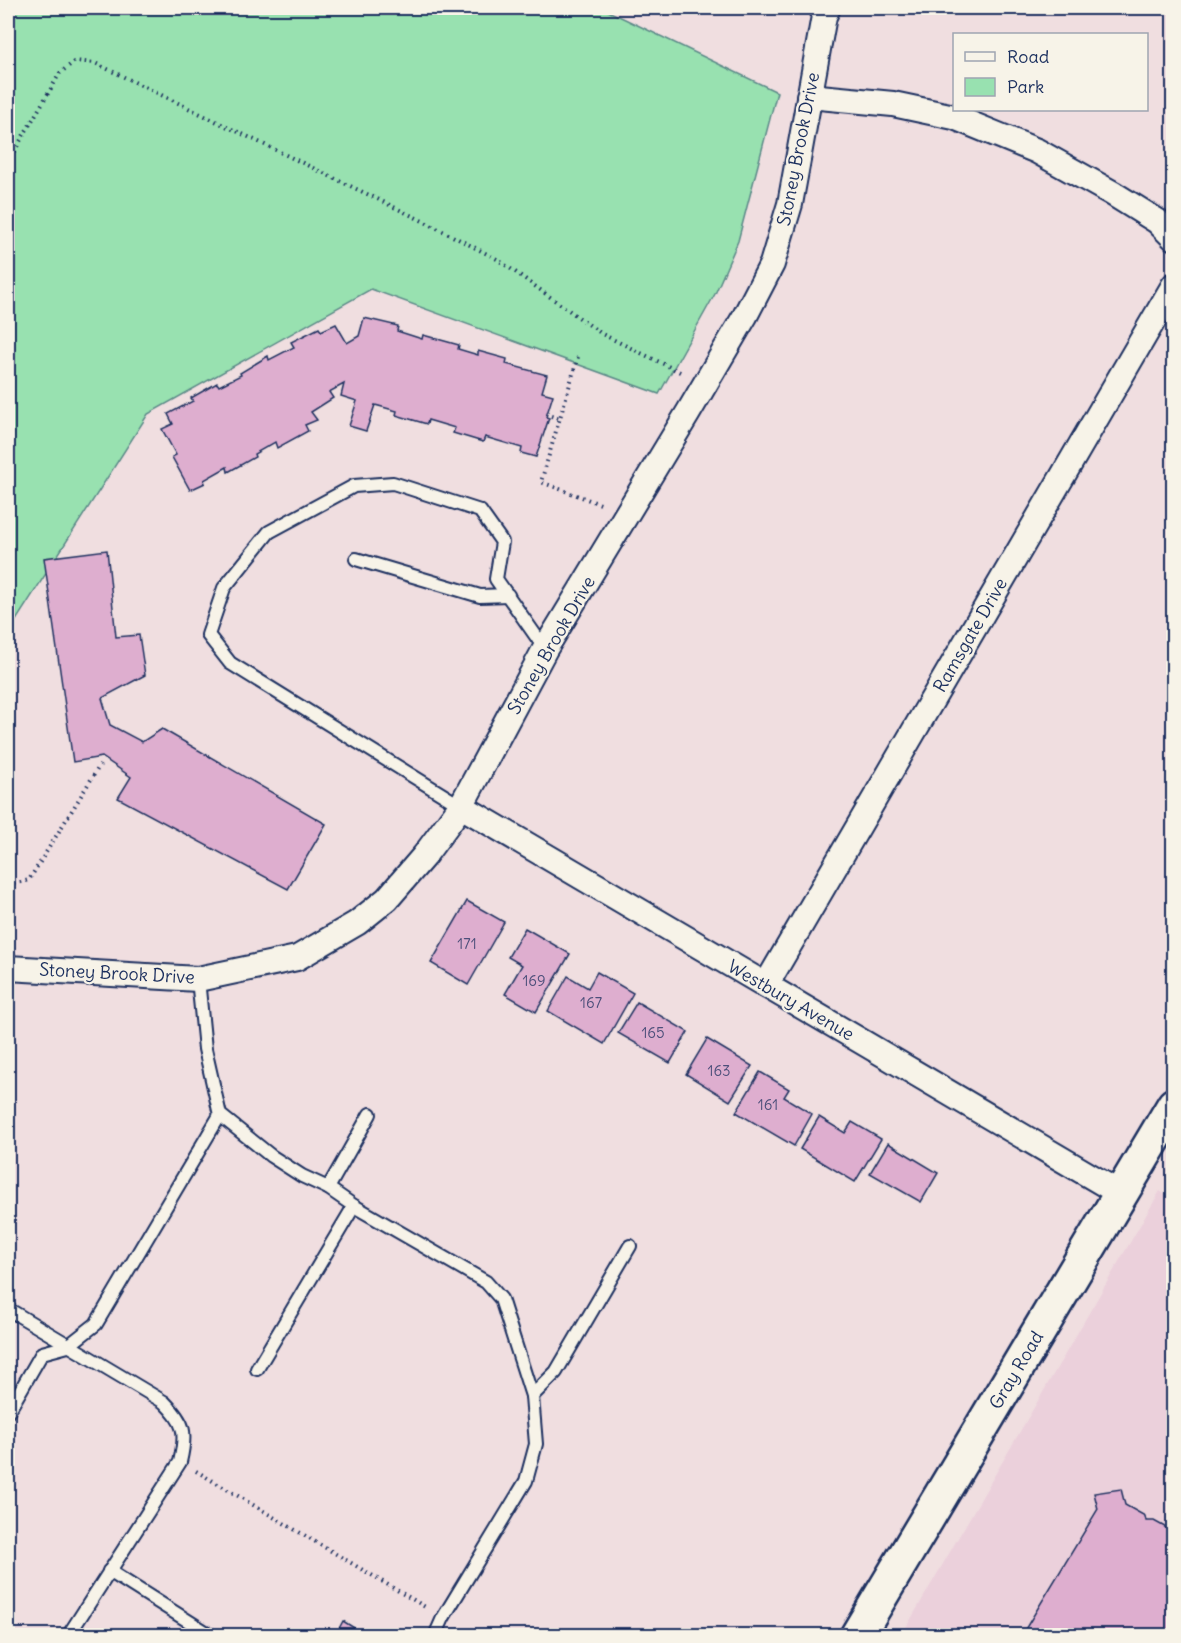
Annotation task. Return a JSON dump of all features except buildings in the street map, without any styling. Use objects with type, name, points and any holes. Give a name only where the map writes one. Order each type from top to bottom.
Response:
[{"type":"main road","name":"Gray Road","points":[[857,1635],[1173,1104]]},
{"type":"street","name":"Stoney Brook Drive","points":[[8,968],[198,979],[297,958],[357,923],[387,899],[424,856],[461,806],[545,649],[745,316],[772,264],[790,204],[824,16],[828,8]]},
{"type":"street","points":[[809,96],[893,104],[954,117],[1037,152],[1103,188],[1157,221],[1173,238]]},
{"type":"street","name":"Ramsgate Drive","points":[[766,985],[1173,285]]},
{"type":"street","name":"Westbury Avenue","points":[[461,806],[1121,1194]]},
{"type":"lane","points":[[461,806],[230,663],[208,635],[224,588],[269,532],[354,486],[393,483],[480,511],[502,542],[496,579],[545,649]]},
{"type":"lane","points":[[356,559],[480,596],[508,595]]},
{"type":"lane","points":[[198,979],[205,1049],[220,1115],[271,1156],[486,1282],[501,1299],[532,1396],[536,1444],[526,1481],[435,1635]]},
{"type":"lane","points":[[328,1188],[370,1114]]},
{"type":"lane","points":[[8,1412],[42,1353],[68,1346],[96,1324],[220,1115]]},
{"type":"lane","points":[[256,1369],[354,1206]]},
{"type":"lane","points":[[532,1396],[556,1372],[630,1246]]},
{"type":"lane","points":[[8,1309],[164,1402],[179,1417],[185,1440],[180,1462],[68,1635]]},
{"type":"lane","points":[[109,1571],[212,1635]]},
{"type":"path","points":[[8,162],[60,73],[75,61],[95,63],[497,259],[602,334],[704,384]]},
{"type":"path","points":[[578,357],[541,482],[628,514]]},
{"type":"path","points":[[550,416],[560,419]]},
{"type":"path","points":[[8,885],[29,880],[100,765]]},
{"type":"path","points":[[180,1462],[443,1618]]},
{"type":"shaded area","points":[[1160,1191],[1174,1200],[1173,1635],[901,1636]]},
{"type":"green space","points":[[8,8],[602,8],[777,92],[738,241],[715,294],[659,394],[371,289],[148,414],[8,633]]}]
